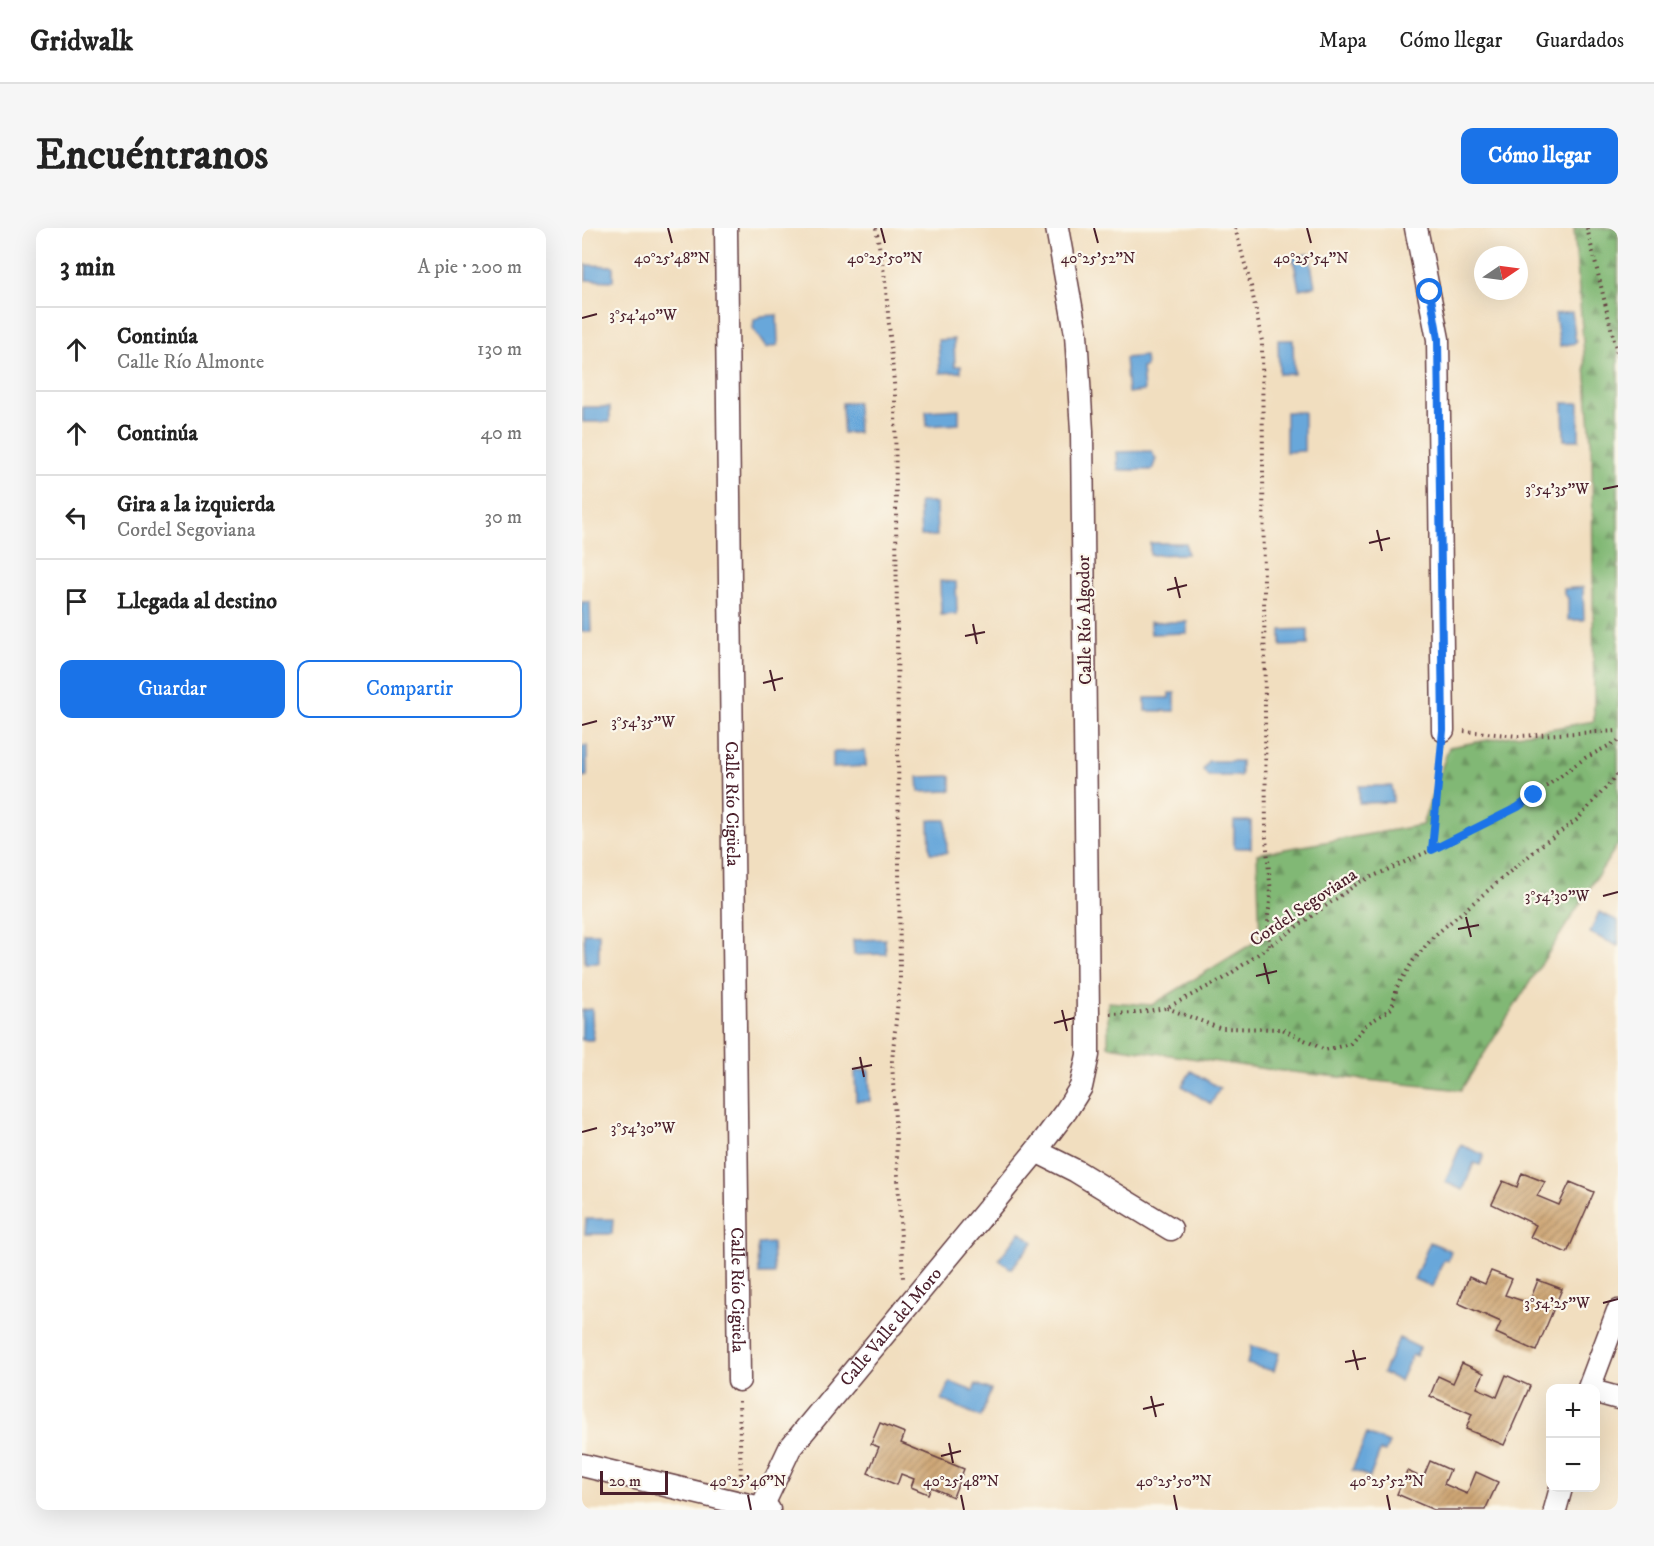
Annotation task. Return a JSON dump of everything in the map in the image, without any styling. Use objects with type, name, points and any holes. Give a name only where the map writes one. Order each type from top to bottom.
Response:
[{"type":"street","name":"Calle Río Cigüela","points":[[726,228],[739,1380]]},
{"type":"street","name":"Calle Río Algodor","points":[[1058,228],[1077,334],[1082,431],[1088,1014]]},
{"type":"street","points":[[1416,228],[1438,339],[1443,730]]},
{"type":"street","name":"Calle Valle del Moro","points":[[763,1509],[790,1448],[1036,1152],[1081,1087],[1088,1055],[1088,1014]]},
{"type":"street","points":[[1036,1152],[1076,1171],[1172,1229]]},
{"type":"street","points":[[1590,1384],[1618,1311]]},
{"type":"street","points":[[1600,1393],[1618,1398]]},
{"type":"street","points":[[582,1465],[763,1509]]},
{"type":"street","points":[[1555,1510],[1560,1492]]},
{"type":"path","points":[[876,228],[885,279],[895,394],[900,979],[892,1061],[904,1310]]},
{"type":"path","points":[[1234,228],[1251,286],[1262,341],[1266,838],[1271,894],[1268,916],[1269,946]]},
{"type":"path","points":[[1587,228],[1618,357]]},
{"type":"path","points":[[1432,850],[1443,730],[1518,736],[1618,731]]},
{"type":"path","name":"Cordel Segoviana","points":[[1088,1014],[1135,1013],[1167,1008],[1223,979],[1358,883],[1432,850],[1518,807],[1585,758],[1618,741]]},
{"type":"path","points":[[1167,1008],[1219,1028],[1282,1029],[1325,1050],[1350,1044],[1366,1025],[1392,1008],[1397,987],[1413,961],[1434,936],[1544,844],[1578,819],[1618,774]]},
{"type":"path","points":[[739,1380],[740,1479]]},
{"type":"green space","points":[[1574,228],[1618,228],[1618,844],[1461,1090],[1273,1070],[1108,1046],[1108,1002],[1152,1005],[1260,939],[1257,854],[1422,825],[1449,747],[1594,721],[1592,454]]},
{"type":"water","points":[[1309,254],[1315,286],[1299,289],[1293,257]]},
{"type":"water","points":[[586,265],[613,266],[613,281],[586,280]]},
{"type":"water","points":[[1572,312],[1576,343],[1560,346],[1555,314]]},
{"type":"water","points":[[777,315],[778,345],[766,348],[753,329],[754,320],[761,316]]},
{"type":"water","points":[[954,339],[955,366],[961,366],[961,372],[940,373],[938,340]]},
{"type":"water","points":[[1278,340],[1293,340],[1294,374],[1279,374]]},
{"type":"water","points":[[1145,356],[1146,367],[1142,368],[1144,391],[1128,393],[1125,358]]},
{"type":"water","points":[[857,402],[858,433],[843,433],[842,403]]},
{"type":"water","points":[[1563,403],[1579,403],[1579,440],[1564,440]]},
{"type":"water","points":[[583,407],[610,407],[610,422],[583,422]]},
{"type":"water","points":[[959,409],[959,424],[927,426],[926,411]]},
{"type":"water","points":[[1286,412],[1304,412],[1304,451],[1286,452]]},
{"type":"water","points":[[1151,451],[1156,459],[1152,470],[1118,470],[1117,452]]},
{"type":"water","points":[[919,502],[936,503],[937,536],[921,536]]},
{"type":"water","points":[[1150,543],[1186,543],[1187,554],[1150,555]]},
{"type":"water","points":[[940,581],[956,582],[957,614],[941,615]]},
{"type":"water","points":[[1583,587],[1584,620],[1568,620],[1568,598],[1564,594],[1564,589]]},
{"type":"water","points":[[582,602],[590,602],[591,632],[582,632]]},
{"type":"water","points":[[1150,622],[1187,622],[1187,633],[1151,634]]},
{"type":"water","points":[[1308,629],[1308,645],[1281,646],[1281,630]]},
{"type":"water","points":[[1169,693],[1175,693],[1175,711],[1145,711],[1145,698],[1169,698]]},
{"type":"water","points":[[582,746],[587,746],[587,776],[582,777]]},
{"type":"water","points":[[865,751],[866,766],[833,768],[833,752]]},
{"type":"water","points":[[1208,761],[1241,761],[1241,776],[1208,776],[1203,770]]},
{"type":"water","points":[[951,776],[951,791],[919,792],[918,777]]},
{"type":"water","points":[[1359,786],[1392,786],[1393,802],[1359,803]]},
{"type":"water","points":[[929,820],[946,820],[947,853],[930,853]]},
{"type":"water","points":[[1234,821],[1251,821],[1251,848],[1234,848]]},
{"type":"water","points":[[1599,912],[1618,921],[1618,946],[1590,933]]},
{"type":"water","points":[[584,933],[599,933],[599,963],[585,963]]},
{"type":"water","points":[[885,939],[886,954],[854,955],[853,940]]},
{"type":"water","points":[[592,1009],[593,1040],[582,1040],[582,1010]]},
{"type":"water","points":[[869,1070],[870,1101],[856,1101],[855,1071]]},
{"type":"water","points":[[1191,1071],[1220,1088],[1211,1104],[1182,1086]]},
{"type":"water","points":[[1461,1145],[1484,1155],[1480,1165],[1474,1163],[1463,1190],[1445,1182]]},
{"type":"water","points":[[586,1219],[613,1219],[612,1234],[585,1234]]},
{"type":"water","points":[[1020,1232],[1033,1242],[1011,1269],[999,1259]]},
{"type":"water","points":[[1430,1242],[1451,1251],[1448,1261],[1444,1259],[1432,1287],[1414,1279]]},
{"type":"water","points":[[772,1243],[774,1274],[759,1274],[758,1244]]},
{"type":"water","points":[[1399,1338],[1420,1348],[1416,1356],[1412,1355],[1400,1381],[1383,1373]]},
{"type":"water","points":[[1251,1346],[1279,1353],[1274,1371],[1247,1364]]},
{"type":"water","points":[[950,1382],[973,1391],[976,1384],[991,1390],[981,1417],[942,1400]]},
{"type":"water","points":[[1367,1434],[1389,1443],[1385,1452],[1380,1451],[1370,1477],[1352,1470]]},
{"type":"building","points":[[1522,1173],[1545,1182],[1537,1196],[1559,1205],[1570,1182],[1594,1192],[1567,1253],[1530,1237],[1536,1225],[1492,1204],[1503,1181],[1517,1187]]},
{"type":"building","points":[[1491,1271],[1512,1279],[1505,1295],[1529,1303],[1538,1280],[1562,1289],[1536,1351],[1496,1333],[1501,1322],[1458,1303],[1469,1277],[1485,1284]]},
{"type":"building","points":[[1462,1363],[1484,1373],[1477,1388],[1497,1397],[1506,1375],[1530,1386],[1504,1445],[1466,1429],[1472,1414],[1430,1396],[1438,1376],[1453,1383]]},
{"type":"building","points":[[880,1423],[905,1433],[901,1443],[964,1469],[953,1497],[931,1487],[928,1494],[911,1487],[914,1479],[901,1474],[897,1485],[868,1473],[879,1447],[871,1444]]},
{"type":"building","points":[[1430,1461],[1450,1470],[1444,1484],[1467,1494],[1476,1472],[1498,1482],[1485,1510],[1434,1510],[1397,1494],[1407,1471],[1423,1478]]},
{"type":"route","points":[[1430,292],[1438,339],[1443,730],[1437,818],[1432,850],[1518,807],[1534,795]]}]
